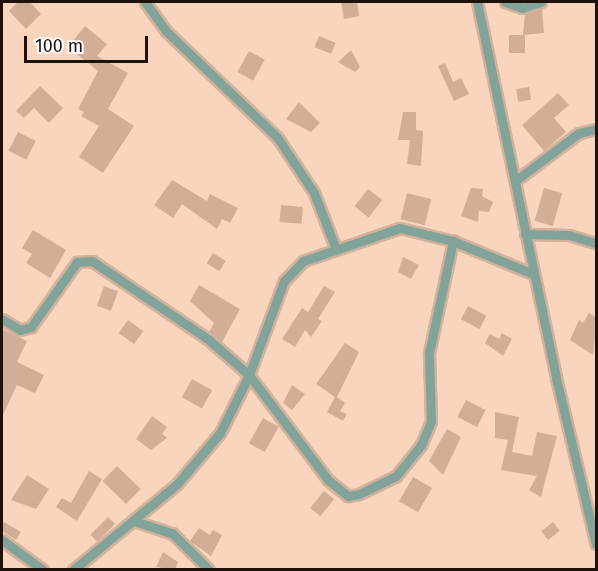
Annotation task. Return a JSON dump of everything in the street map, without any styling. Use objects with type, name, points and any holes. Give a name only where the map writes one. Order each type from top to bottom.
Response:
[{"type":"street","points":[[145,2],[166,31],[277,137],[314,193],[336,249]]},
{"type":"street","points":[[477,2],[533,274],[593,516],[597,544]]},
{"type":"street","points":[[505,2],[522,8],[541,2]]},
{"type":"street","points":[[515,181],[579,133],[597,129]]},
{"type":"street","points":[[73,570],[134,520],[196,464],[220,433],[249,375],[287,274],[303,261],[392,228],[453,241],[533,274]]},
{"type":"street","points":[[525,234],[569,235],[597,243]]},
{"type":"street","points":[[2,320],[20,330],[31,327],[59,283],[84,259],[191,325],[249,375],[340,492],[348,496],[382,486],[421,445],[431,421],[429,353],[453,241]]},
{"type":"street","points":[[134,520],[172,533],[209,570]]},
{"type":"street","points":[[2,540],[43,570]]},
{"type":"building","points":[[18,2],[30,2],[41,14],[26,29],[9,11]]},
{"type":"building","points":[[341,2],[357,2],[359,16],[344,19]]},
{"type":"building","points":[[542,9],[544,33],[523,35],[525,14]]},
{"type":"building","points":[[85,26],[107,44],[97,56],[128,73],[108,109],[134,126],[103,173],[79,157],[99,126],[81,116],[84,112],[78,109],[98,71],[68,47]]},
{"type":"building","points":[[509,35],[525,35],[525,53],[509,53]]},
{"type":"building","points":[[319,36],[336,43],[331,54],[315,47]]},
{"type":"building","points":[[351,50],[360,67],[355,72],[338,62]]},
{"type":"building","points":[[249,51],[265,60],[253,81],[237,72]]},
{"type":"building","points":[[445,63],[453,82],[461,78],[469,94],[454,101],[438,66]]},
{"type":"building","points":[[40,86],[63,108],[49,123],[34,108],[24,118],[16,111]]},
{"type":"building","points":[[529,87],[531,100],[518,102],[516,89]]},
{"type":"building","points":[[558,93],[569,105],[554,118],[566,132],[544,151],[522,125]]},
{"type":"building","points":[[299,102],[320,123],[311,132],[286,119]]},
{"type":"building","points":[[403,112],[416,112],[416,130],[423,131],[421,166],[407,164],[410,140],[398,140]]},
{"type":"building","points":[[18,132],[36,141],[26,160],[8,151]]},
{"type":"building","points":[[172,180],[207,201],[210,194],[238,208],[230,223],[222,219],[217,229],[182,204],[173,218],[154,205]]},
{"type":"building","points":[[471,188],[483,189],[482,196],[493,202],[489,212],[479,211],[478,222],[461,216]]},
{"type":"building","points":[[544,188],[562,193],[553,226],[535,221]]},
{"type":"building","points":[[368,189],[382,200],[369,217],[354,206]]},
{"type":"building","points":[[407,193],[431,199],[425,225],[400,219]]},
{"type":"building","points":[[281,205],[303,207],[301,224],[280,222]]},
{"type":"building","points":[[33,230],[66,250],[50,278],[26,263],[32,254],[22,248]]},
{"type":"building","points":[[213,253],[226,261],[219,271],[207,263]]},
{"type":"building","points":[[403,257],[419,265],[411,279],[398,272]]},
{"type":"building","points":[[199,285],[240,309],[222,342],[209,332],[214,323],[190,301]]},
{"type":"building","points":[[104,286],[118,291],[111,311],[97,306]]},
{"type":"building","points":[[324,286],[335,292],[318,319],[322,321],[311,337],[305,330],[295,347],[282,339],[302,308],[308,312]]},
{"type":"building","points":[[468,306],[487,316],[479,329],[461,319]]},
{"type":"building","points":[[589,313],[597,318],[593,355],[570,340],[579,320],[583,323]]},
{"type":"building","points":[[128,320],[143,331],[134,344],[119,333]]},
{"type":"building","points":[[2,329],[27,341],[17,362],[44,375],[35,393],[17,385],[2,417]]},
{"type":"building","points":[[502,333],[512,339],[503,356],[485,343],[490,334],[499,339]]},
{"type":"building","points":[[345,343],[359,352],[337,397],[345,403],[340,411],[347,414],[343,421],[327,412],[335,397],[316,384]]},
{"type":"building","points":[[192,379],[212,390],[202,409],[182,397]]},
{"type":"building","points":[[292,385],[305,394],[292,410],[283,403]]},
{"type":"building","points":[[466,400],[486,410],[477,427],[457,417]]},
{"type":"building","points":[[495,412],[519,417],[512,452],[532,456],[537,432],[557,436],[541,497],[529,490],[537,476],[501,470],[508,440],[495,438]]},
{"type":"building","points":[[152,416],[167,427],[162,434],[167,438],[151,450],[136,439]]},
{"type":"building","points":[[263,418],[279,427],[265,452],[249,443]]},
{"type":"building","points":[[447,429],[461,437],[443,475],[429,461]]},
{"type":"building","points":[[117,466],[141,489],[126,504],[102,481]]},
{"type":"building","points":[[89,471],[102,479],[77,521],[56,507],[62,498],[71,503]]},
{"type":"building","points":[[27,475],[49,489],[36,509],[11,500]]},
{"type":"building","points":[[413,477],[432,488],[418,512],[399,501]]},
{"type":"building","points":[[324,491],[334,499],[320,516],[310,508]]},
{"type":"building","points":[[108,517],[115,524],[97,542],[90,535]]},
{"type":"building","points":[[2,521],[21,532],[16,540],[2,531]]},
{"type":"building","points":[[553,522],[560,531],[548,540],[541,531]]},
{"type":"building","points":[[199,528],[210,535],[213,530],[222,535],[211,556],[190,541]]},
{"type":"building","points":[[163,552],[178,562],[175,570],[156,567]]}]
